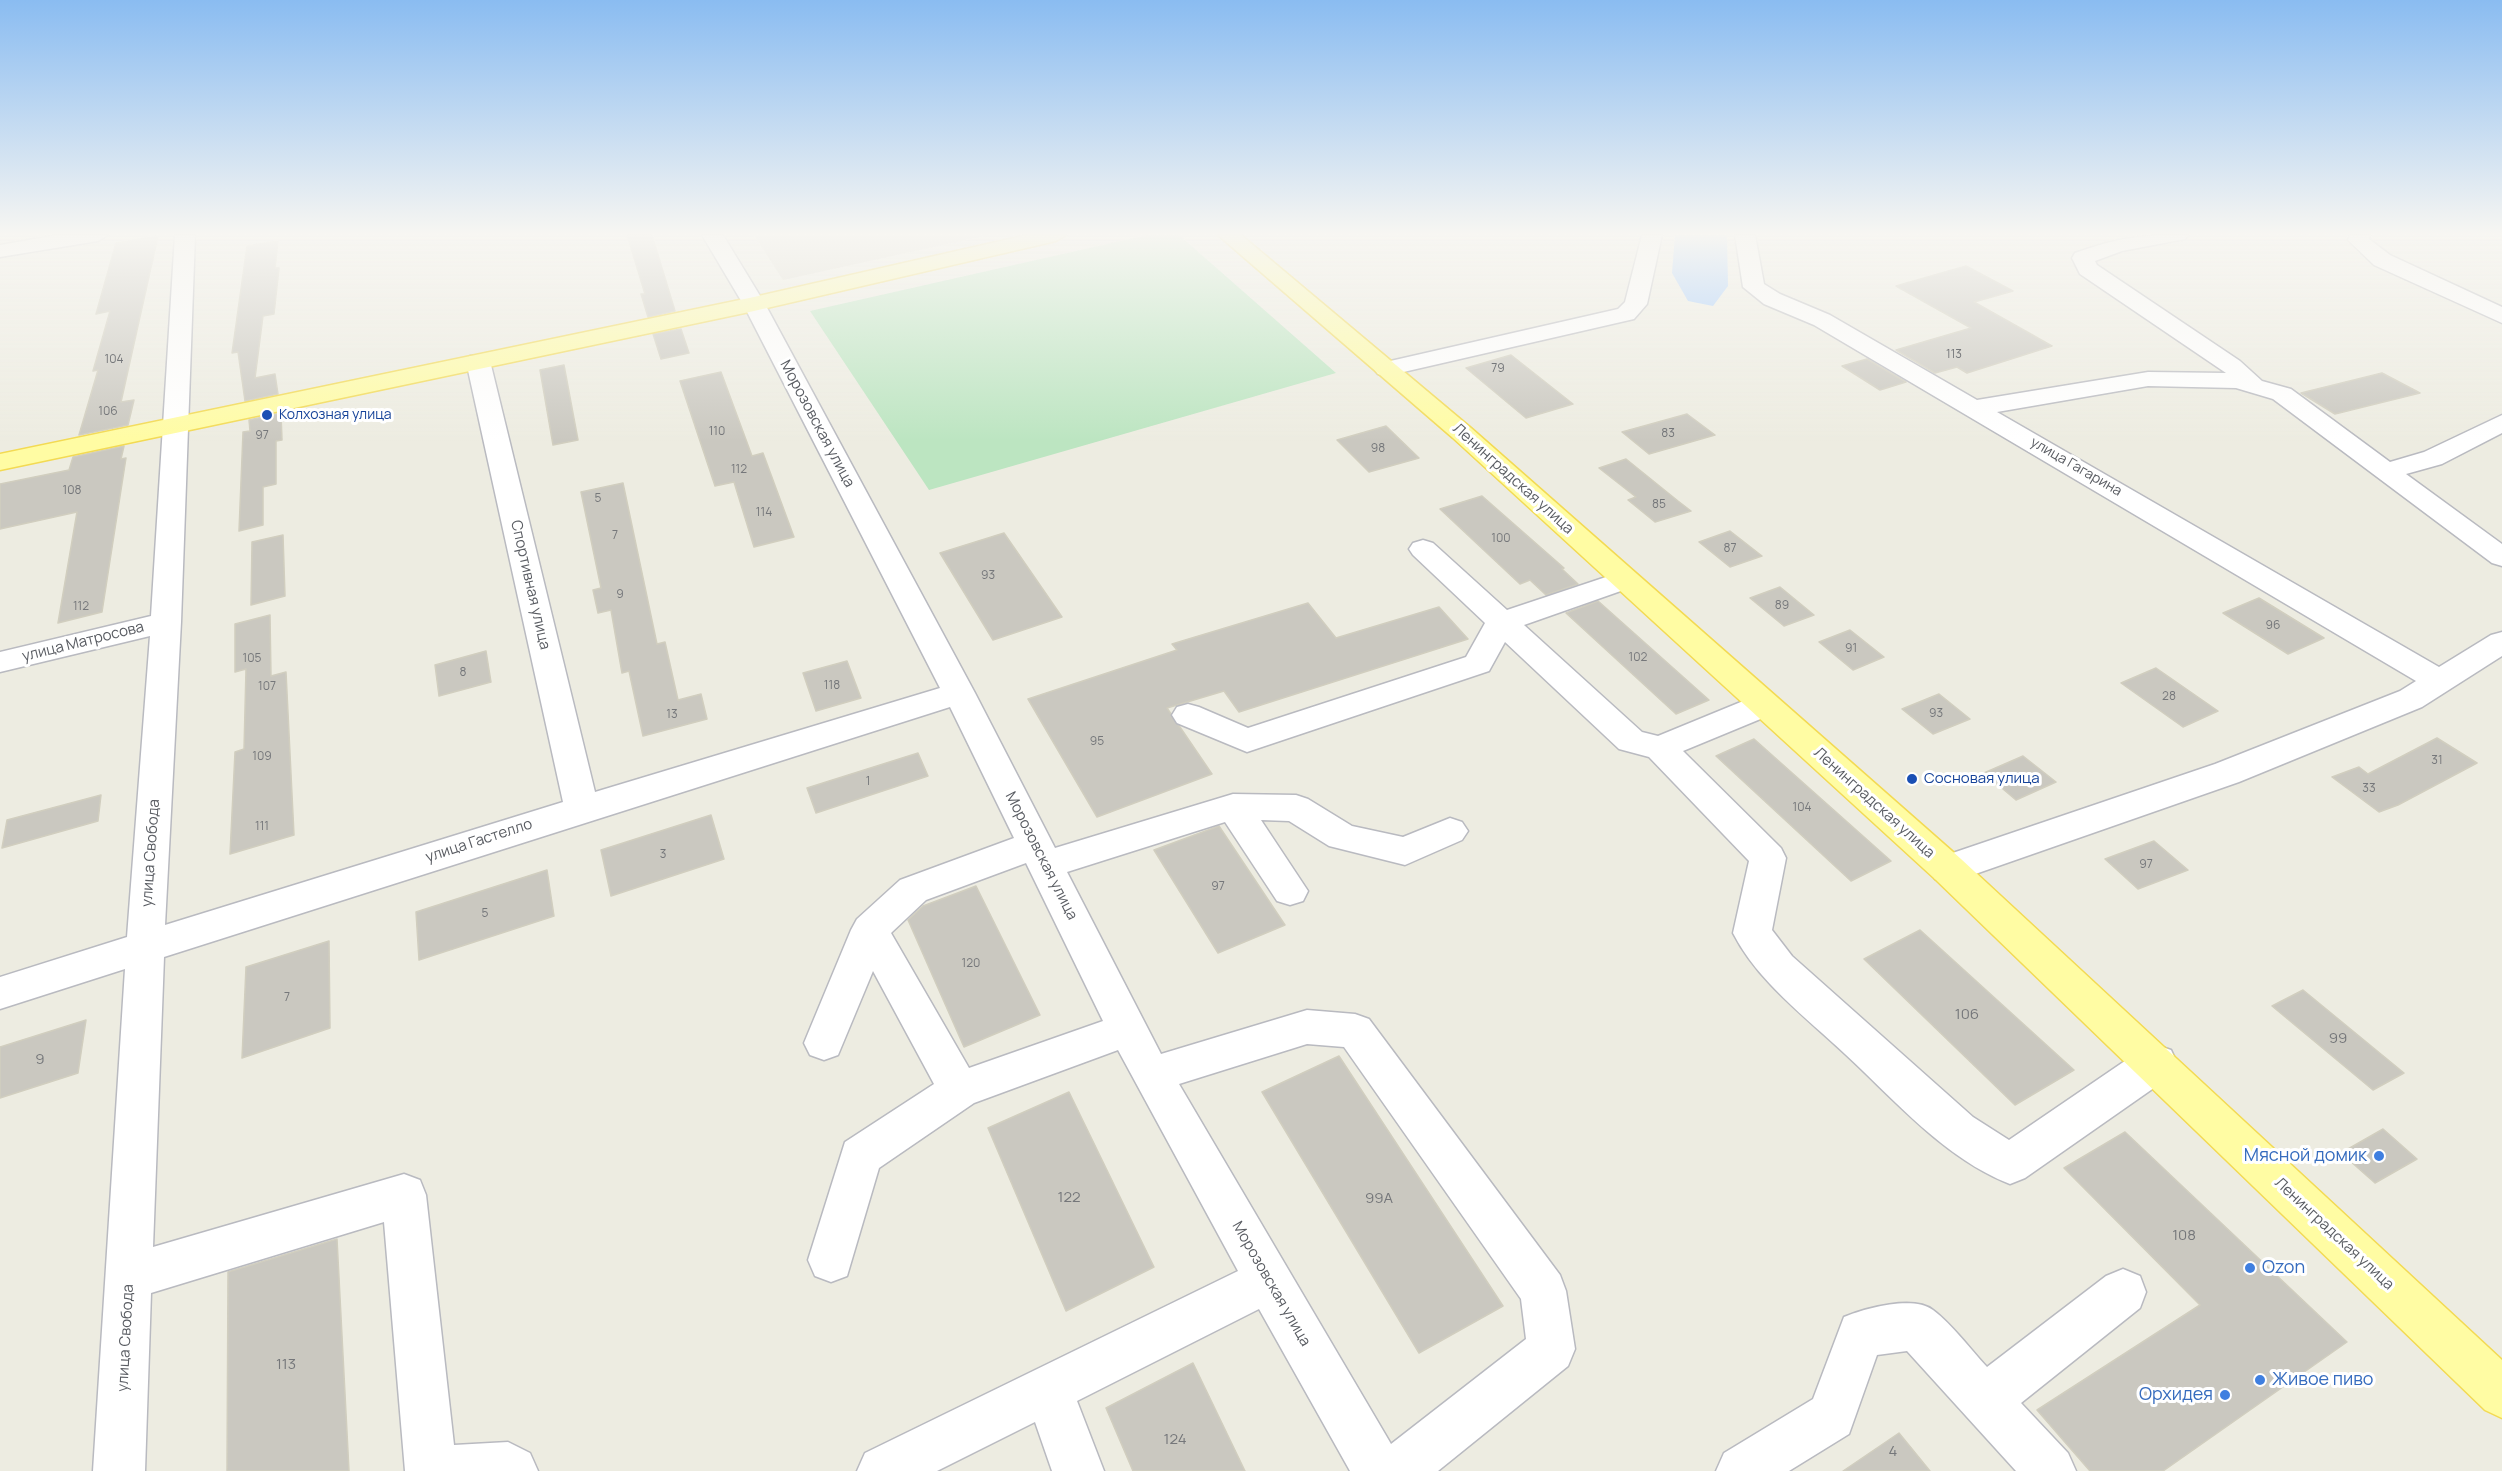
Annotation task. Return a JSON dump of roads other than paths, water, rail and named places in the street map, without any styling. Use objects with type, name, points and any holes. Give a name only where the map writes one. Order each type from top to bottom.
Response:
[{"type":"main road","points":[[0,462],[754,304]]},
{"type":"main road","name":"Ленинградская улица","points":[[1309,304],[1462,433],[1948,869],[2156,1063],[2502,1393]]},
{"type":"street","name":"улица Свобода","points":[[119,1471],[145,948],[166,622],[182,304]]},
{"type":"street","name":"Морозовская улица","points":[[754,304],[959,693],[1150,1075],[1378,1471]]},
{"type":"street","points":[[1386,369],[1626,314],[1636,304]]},
{"type":"street","name":"улица Гагарина","points":[[1783,304],[1822,320],[1976,408],[2439,681]]},
{"type":"street","points":[[2139,304],[2232,366],[2254,386]]},
{"type":"street","points":[[2476,304],[2502,316]]},
{"type":"street","name":"Спортивная улица","points":[[478,361],[582,809]]},
{"type":"street","points":[[1976,408],[2148,379],[2237,381],[2282,394],[2502,556]]},
{"type":"street","points":[[2386,471],[2433,458],[2502,423]]},
{"type":"street","points":[[1423,549],[1500,623],[1631,741],[1660,748],[1768,858],[1752,933],[1771,958],[1958,1131],[2010,1164],[2156,1063]]},
{"type":"street","points":[[1188,715],[1247,741],[1478,664],[1500,623],[1625,580]]},
{"type":"street","name":"улица Матросова","points":[[0,662],[166,622]]},
{"type":"street","points":[[1948,869],[2227,773],[2411,699],[2502,642]]},
{"type":"street","name":"улица Гастелло","points":[[0,993],[582,809],[959,693]]},
{"type":"street","points":[[1660,748],[1764,705]]},
{"type":"street","points":[[1233,807],[1290,891]]},
{"type":"street","points":[[824,1043],[870,930],[913,890],[1233,807],[1296,808],[1342,837],[1405,851],[1450,831]]},
{"type":"street","points":[[870,930],[959,1090]]},
{"type":"street","points":[[1150,1075],[1307,1027],[1355,1030],[1543,1291],[1551,1349],[1397,1471]]},
{"type":"street","points":[[831,1260],[860,1156],[959,1090],[1128,1029]]},
{"type":"street","points":[[129,1277],[404,1195],[431,1471]]},
{"type":"street","points":[[883,1471],[1269,1280]]},
{"type":"street","points":[[1985,1401],[2123,1292]]},
{"type":"street","points":[[1742,1471],[1831,1416],[1861,1334],[1916,1326],[2050,1471]]},
{"type":"street","points":[[1048,1389],[1078,1471]]},
{"type":"street","points":[[450,1471],[508,1468],[512,1471]]},
{"type":"place","name":"Колхозная улица","points":[[267,415]]},
{"type":"place","name":"Сосновая улица","points":[[1912,779]]},
{"type":"place","name":"Мясной домик","points":[[2379,1156]]},
{"type":"place","name":"Ozon","points":[[2250,1268]]},
{"type":"place","name":"Живое пиво","points":[[2260,1380]]},
{"type":"place","name":"Орхидея","points":[[2225,1395]]}]
